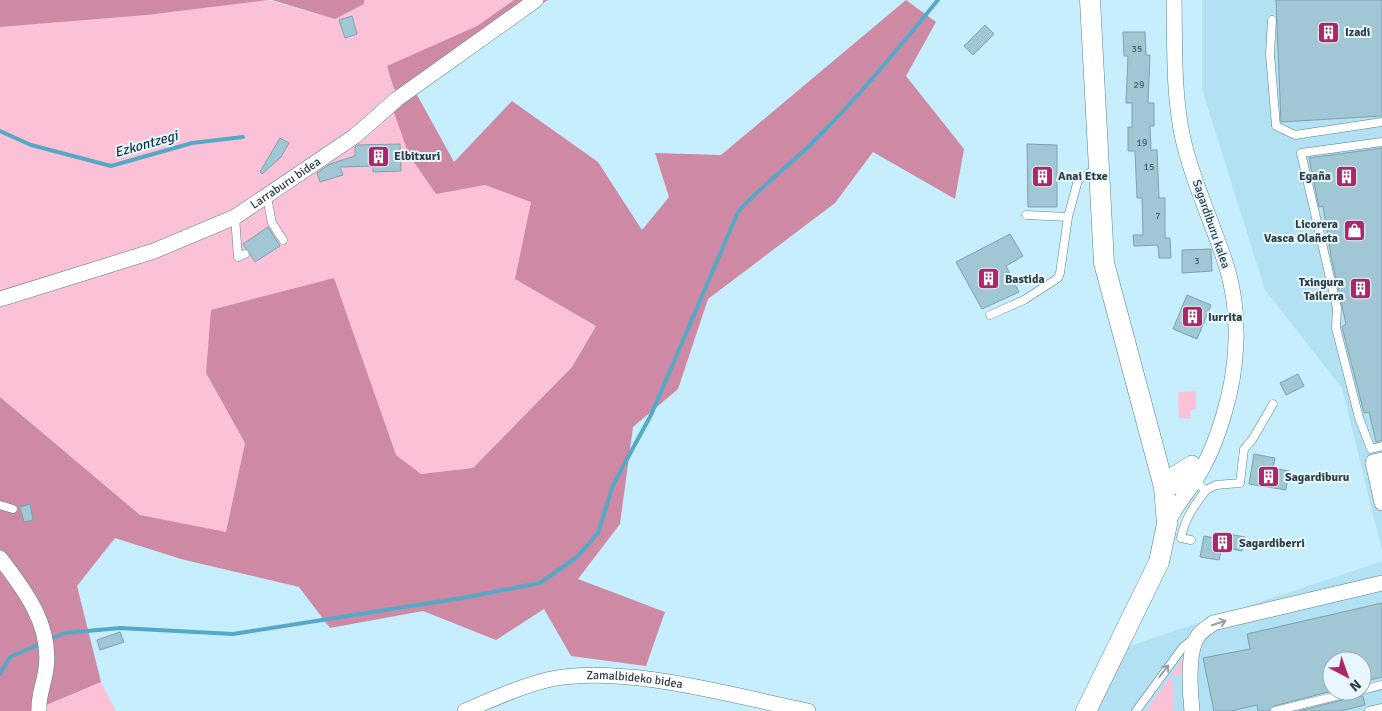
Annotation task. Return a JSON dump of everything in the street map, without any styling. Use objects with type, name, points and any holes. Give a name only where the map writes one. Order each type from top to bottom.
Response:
[{"type":"street","name":"Larraburu bidea","points":[[0,299],[154,250],[235,217],[267,198],[355,136],[397,99],[536,0]]},
{"type":"street","points":[[1086,711],[1152,578],[1164,546],[1167,524],[1164,487],[1104,263],[1098,172],[1097,100],[1090,0]]},
{"type":"street","name":"Sagardiburu kalea","points":[[1167,524],[1202,457],[1212,446],[1224,414],[1232,381],[1235,303],[1227,269],[1184,141],[1177,104],[1174,0]]},
{"type":"street","points":[[1154,450],[1175,465],[1195,472]]},
{"type":"street","points":[[1382,460],[1373,462],[1382,502]]},
{"type":"street","name":"Sagardiburu kalea","points":[[1164,487],[1174,474],[1195,472]]},
{"type":"street","points":[[0,558],[27,594],[38,616],[42,630],[47,657],[46,670],[38,701],[39,711]]},
{"type":"street","points":[[1192,711],[1191,665],[1198,635],[1213,624],[1382,583]]},
{"type":"street","name":"Zamalbideko bidea","points":[[465,711],[516,689],[552,679],[595,676],[647,679],[808,711]]},
{"type":"lane","points":[[1272,20],[1270,54],[1276,126],[1295,135],[1382,122]]},
{"type":"lane","points":[[1382,142],[1301,153],[1337,308],[1336,328],[1359,418],[1371,449],[1382,446]]},
{"type":"lane","points":[[990,315],[1024,300],[1058,278],[1068,217],[1078,180],[1089,173],[1098,172]]},
{"type":"lane","points":[[267,198],[272,223],[283,240]]},
{"type":"lane","points":[[1026,215],[1068,217]]},
{"type":"lane","points":[[235,217],[238,257],[245,254]]},
{"type":"lane","points":[[1191,540],[1182,538],[1184,525],[1191,510],[1206,490],[1216,485],[1240,483],[1244,449],[1252,440],[1273,404]]},
{"type":"lane","points":[[1195,472],[1206,490]]},
{"type":"lane","points":[[0,504],[13,509]]},
{"type":"lane","points":[[1136,711],[1183,647],[1198,635]]},
{"type":"lane","points":[[1275,711],[1322,700]]},
{"type":"lane","points":[[1369,711],[1382,708]]},
{"type":"shaded area","points":[[0,0],[268,0],[147,15],[0,27]]},
{"type":"shaded area","points":[[268,0],[335,19],[364,4],[364,0],[514,0],[477,26],[387,67],[416,93],[436,193],[485,185],[531,202],[515,279],[596,326],[572,367],[473,468],[421,474],[396,455],[333,278],[206,373],[245,443],[226,533],[140,515],[0,397],[0,27],[147,15]]},
{"type":"shaded area","points":[[272,0],[364,0],[364,4],[335,19]]},
{"type":"shaded area","points":[[514,0],[548,0],[402,91],[394,89],[387,66],[477,26]]},
{"type":"shaded area","points":[[906,0],[936,22],[906,76],[964,149],[955,199],[873,152],[835,203],[708,299],[678,389],[633,427],[620,524],[578,579],[665,612],[646,666],[571,656],[544,609],[496,640],[423,611],[330,628],[299,587],[181,559],[115,538],[77,586],[101,682],[32,711],[0,711],[0,397],[140,515],[226,532],[245,443],[206,373],[211,310],[334,278],[396,455],[421,474],[473,468],[572,367],[596,326],[515,279],[531,202],[485,185],[436,194],[409,155],[392,107],[416,93],[454,162],[512,101],[598,162],[642,230],[669,197],[655,153],[721,155]]},
{"type":"shaded area","points":[[1202,0],[1382,0],[1382,551],[1342,388],[1265,290],[1202,89]]},
{"type":"shaded area","points":[[1196,391],[1196,409],[1191,410],[1190,419],[1179,418],[1178,392]]},
{"type":"shaded area","points":[[1382,561],[1382,711],[1091,711],[1121,649]]},
{"type":"shaded area","points":[[1184,657],[1182,674],[1172,676],[1174,711],[1146,711]]},
{"type":"shaded area","points":[[101,682],[116,711],[32,711]]},
{"type":"building","name":"Izadi","points":[[1276,0],[1382,0],[1382,116],[1281,122]]},
{"type":"building","points":[[352,16],[357,34],[345,38],[339,20]]},
{"type":"building","points":[[985,25],[994,34],[973,55],[964,46]]},
{"type":"building","points":[[1123,32],[1145,32],[1146,55],[1150,55],[1148,103],[1154,103],[1154,126],[1150,126],[1151,150],[1157,150],[1159,198],[1165,198],[1165,238],[1170,238],[1171,258],[1159,258],[1158,245],[1134,246],[1133,235],[1143,235],[1142,198],[1137,198],[1135,151],[1128,151],[1128,127],[1132,127],[1132,103],[1126,103],[1128,56],[1124,56]]},
{"type":"building","points":[[280,138],[289,143],[281,157],[262,174],[260,172]]},
{"type":"building","name":"Elbitxuri","points":[[400,144],[401,171],[373,172],[373,166],[340,167],[343,175],[320,182],[317,173],[330,164],[355,156],[355,147],[358,145]]},
{"type":"building","name":"Anai Etxe","points":[[1027,144],[1057,145],[1057,207],[1028,207]]},
{"type":"building","points":[[1382,148],[1382,440],[1376,442],[1369,412],[1364,413],[1342,327],[1346,324],[1331,256],[1323,206],[1319,207],[1309,158]]},
{"type":"building","points":[[268,227],[280,246],[255,262],[243,244]]},
{"type":"building","name":"Bastida","points":[[1010,234],[1023,256],[1006,266],[1019,292],[982,309],[956,262]]},
{"type":"building","points":[[1211,249],[1212,271],[1182,273],[1182,250]]},
{"type":"building","name":"Iurrita","points":[[1187,295],[1211,305],[1197,339],[1173,329]]},
{"type":"building","points":[[1298,374],[1304,386],[1286,395],[1280,383]]},
{"type":"building","name":"Sagardiburu","points":[[1254,454],[1275,458],[1273,468],[1289,471],[1286,490],[1249,484]]},
{"type":"building","points":[[30,504],[33,520],[24,522],[20,507]]},
{"type":"building","name":"Sagardiberri","points":[[1222,533],[1245,537],[1242,551],[1222,547],[1219,560],[1200,557],[1204,536],[1221,539]]},
{"type":"building","points":[[1382,603],[1382,677],[1372,680],[1372,651],[1322,651],[1322,694],[1274,706],[1270,711],[1258,711],[1257,705],[1231,711],[1214,711],[1203,658],[1250,649],[1247,634]]},
{"type":"building","points":[[120,632],[124,642],[100,650],[97,640]]},
{"type":"building","points":[[1338,701],[1364,701],[1365,705],[1340,711],[1299,711]]},
{"type":"waterway","points":[[48,640],[65,633],[120,628],[233,634],[468,597],[540,583],[577,557],[598,533],[613,485],[651,415],[738,212],[835,120],[880,70],[938,0]]},
{"type":"waterway","name":"Ezkontzegi","points":[[0,131],[31,145],[111,166],[192,143],[243,137]]},
{"type":"waterway","points":[[0,674],[10,657],[42,643]]},
{"type":"place","name":"Izadi","points":[[1329,32]]},
{"type":"place","name":"Elbitxuri","points":[[378,156]]},
{"type":"place","name":"Anai Etxe","points":[[1042,176]]},
{"type":"place","name":"Egaña","points":[[1347,176]]},
{"type":"place","name":"Licorera Vasca Olañeta","points":[[1354,231]]},
{"type":"place","name":"Bastida","points":[[989,279]]},
{"type":"place","name":"Txingura Tailerra","points":[[1360,289]]},
{"type":"place","name":"Iurrita","points":[[1192,317]]},
{"type":"place","name":"Sagardiburu","points":[[1269,477]]},
{"type":"place","name":"Sagardiberri","points":[[1223,543]]}]
